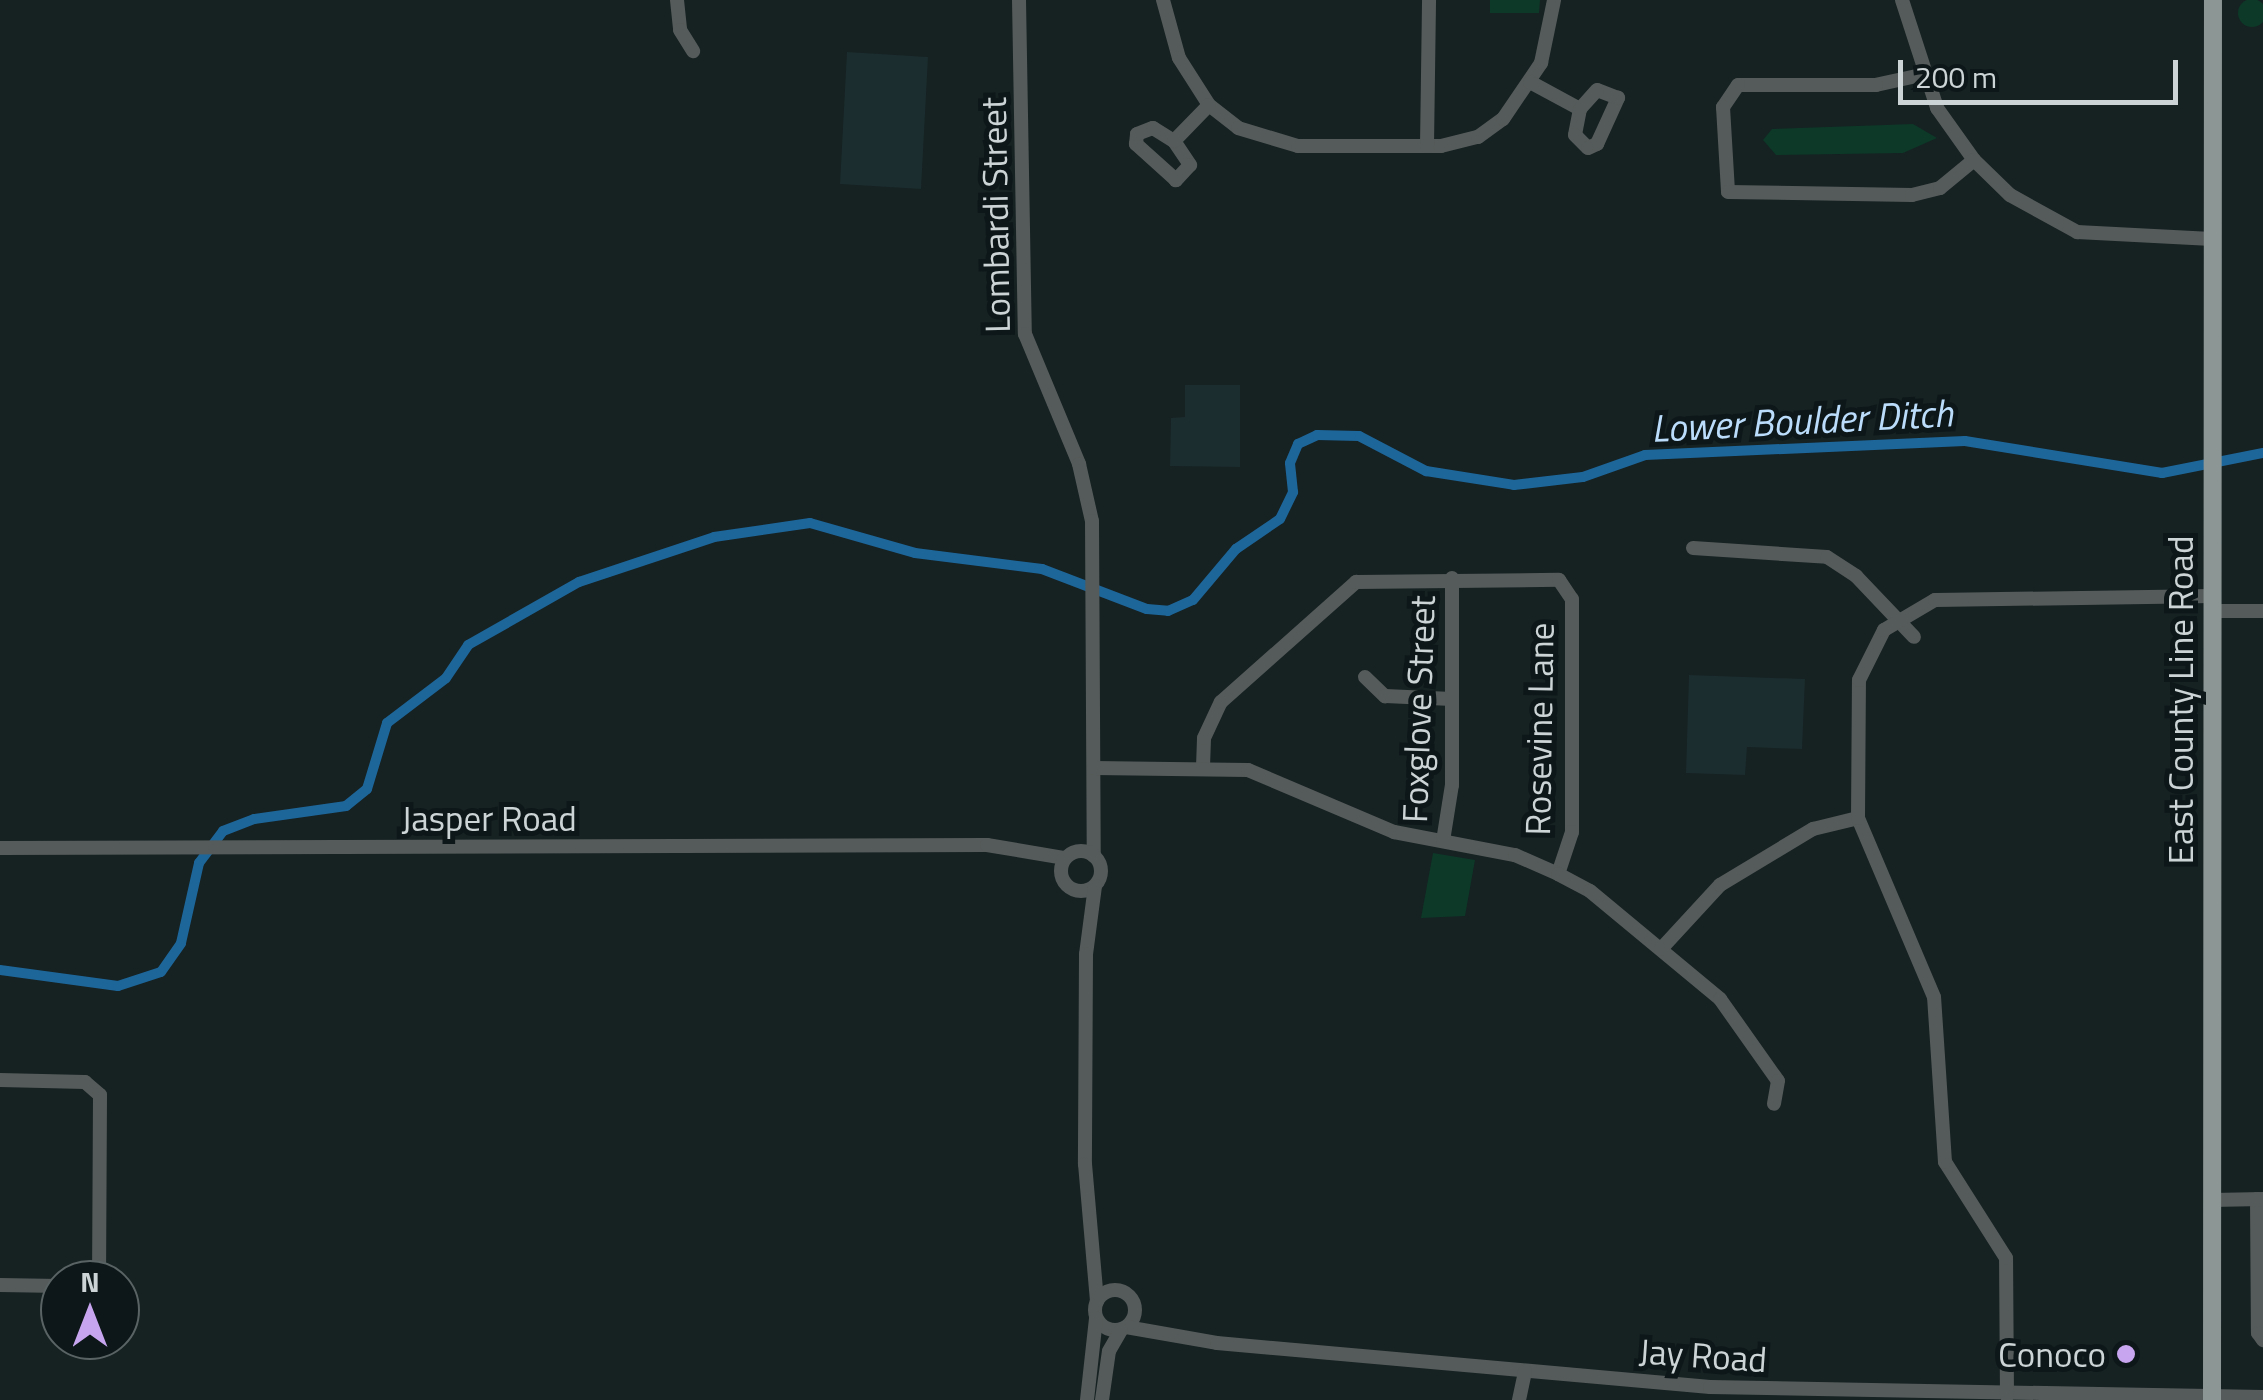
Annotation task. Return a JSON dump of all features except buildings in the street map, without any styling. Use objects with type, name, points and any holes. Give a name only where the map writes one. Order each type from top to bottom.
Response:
[{"type":"main road","name":"East County Line Road","points":[[2212,0],[2212,1399]]},
{"type":"street","points":[[677,0],[680,30],[693,51]]},
{"type":"street","name":"Lombardi Street","points":[[1019,0],[1022,312],[1030,355],[1084,479],[1094,570],[1094,856],[1101,870],[1095,886]]},
{"type":"street","points":[[1162,0],[1179,58],[1209,105],[1238,128],[1298,146],[1427,146],[1478,137],[1503,119],[1530,82],[1548,38],[1554,0]]},
{"type":"street","points":[[1427,146],[1429,0]]},
{"type":"street","points":[[1902,0],[1922,74],[1974,160],[2010,195],[2077,232],[2212,239]]},
{"type":"street","points":[[1922,74],[1876,85],[1738,85],[1723,107],[1728,192],[1912,195],[1940,188],[1974,160]]},
{"type":"street","points":[[1530,82],[1580,109]]},
{"type":"street","points":[[1174,141],[1209,105]]},
{"type":"street","points":[[1693,548],[1826,557],[1856,576],[1914,637]]},
{"type":"street","points":[[1203,768],[1204,738],[1221,702],[1337,595],[1376,578],[1452,578]]},
{"type":"street","name":"Rosevine Lane","points":[[1452,578],[1550,578],[1567,584],[1572,832],[1558,874]]},
{"type":"street","name":"Foxglove Street","points":[[1442,842],[1452,786],[1452,578]]},
{"type":"street","points":[[2007,1396],[2006,1258],[1945,1162],[1934,997],[1858,818],[1859,680],[1895,620],[1951,596],[2214,604],[2263,611]]},
{"type":"street","points":[[1365,677],[1385,696],[1452,699]]},
{"type":"street","points":[[1094,772],[1203,768],[1282,780],[1394,832],[1514,856],[1558,874],[1662,949],[1740,1024],[1778,1081],[1774,1104]]},
{"type":"street","name":"Lombardi Street","points":[[1066,883],[1070,855],[1085,831],[1094,772]]},
{"type":"street","points":[[1662,949],[1720,884],[1812,828],[1858,818]]},
{"type":"street","name":"Jasper Road","points":[[978,847],[1044,862],[1066,883]]},
{"type":"street","name":"Jasper Road","points":[[0,848],[978,847],[1094,856]]},
{"type":"street","points":[[1066,883],[1095,886],[1086,954],[1085,1164],[1097,1301],[1087,1400]]},
{"type":"street","points":[[1066,883],[1079,904],[1086,954]]},
{"type":"street","points":[[0,1080],[85,1082],[100,1095],[104,1193],[100,1260]]},
{"type":"street","points":[[2212,1200],[2260,1199],[2263,1340]]},
{"type":"street","points":[[1094,1259],[1135,1308],[1109,1351],[1102,1400]]},
{"type":"street","points":[[0,1285],[40,1286]]},
{"type":"street","points":[[1097,1301],[1122,1291]]},
{"type":"street","name":"Jay Road","points":[[1135,1308],[1152,1324],[1192,1339]]},
{"type":"street","name":"Jay Road","points":[[1096,1318],[1123,1329],[1192,1339],[1727,1388],[2007,1396],[2263,1397]]},
{"type":"street","points":[[1519,1400],[1525,1372]]},
{"type":"shaded area","points":[[847,52],[928,57],[921,189],[840,184]]},
{"type":"shaded area","points":[[1185,385],[1240,385],[1240,467],[1170,466],[1171,418],[1185,417]]},
{"type":"shaded area","points":[[1689,675],[1805,679],[1802,749],[1747,747],[1745,775],[1686,773]]},
{"type":"green space","points":[[2252,-1],[2262,3],[2266,13],[2262,23],[2252,27],[2242,23],[2238,13],[2242,3]]},
{"type":"green space","points":[[1490,0],[1540,0],[1539,13],[1490,13]]},
{"type":"green space","points":[[1913,124],[1937,138],[1903,153],[1776,155],[1763,140],[1772,129]]},
{"type":"green space","points":[[1433,853],[1475,860],[1465,916],[1421,918]]},
{"type":"waterway","name":"Lower Boulder Ditch","points":[[0,970],[118,986],[161,972],[181,943],[199,863],[223,831],[254,819],[346,806],[367,789],[387,723],[446,678],[468,645],[579,582],[714,537],[810,523],[915,553],[1042,569],[1147,609],[1168,611],[1193,600],[1236,549],[1280,519],[1293,492],[1290,463],[1298,444],[1317,435],[1359,436],[1426,471],[1514,485],[1583,477],[1645,455],[1965,441],[2162,473],[2263,453]]},
{"type":"place","name":"Conoco","points":[[2126,1354]]}]
